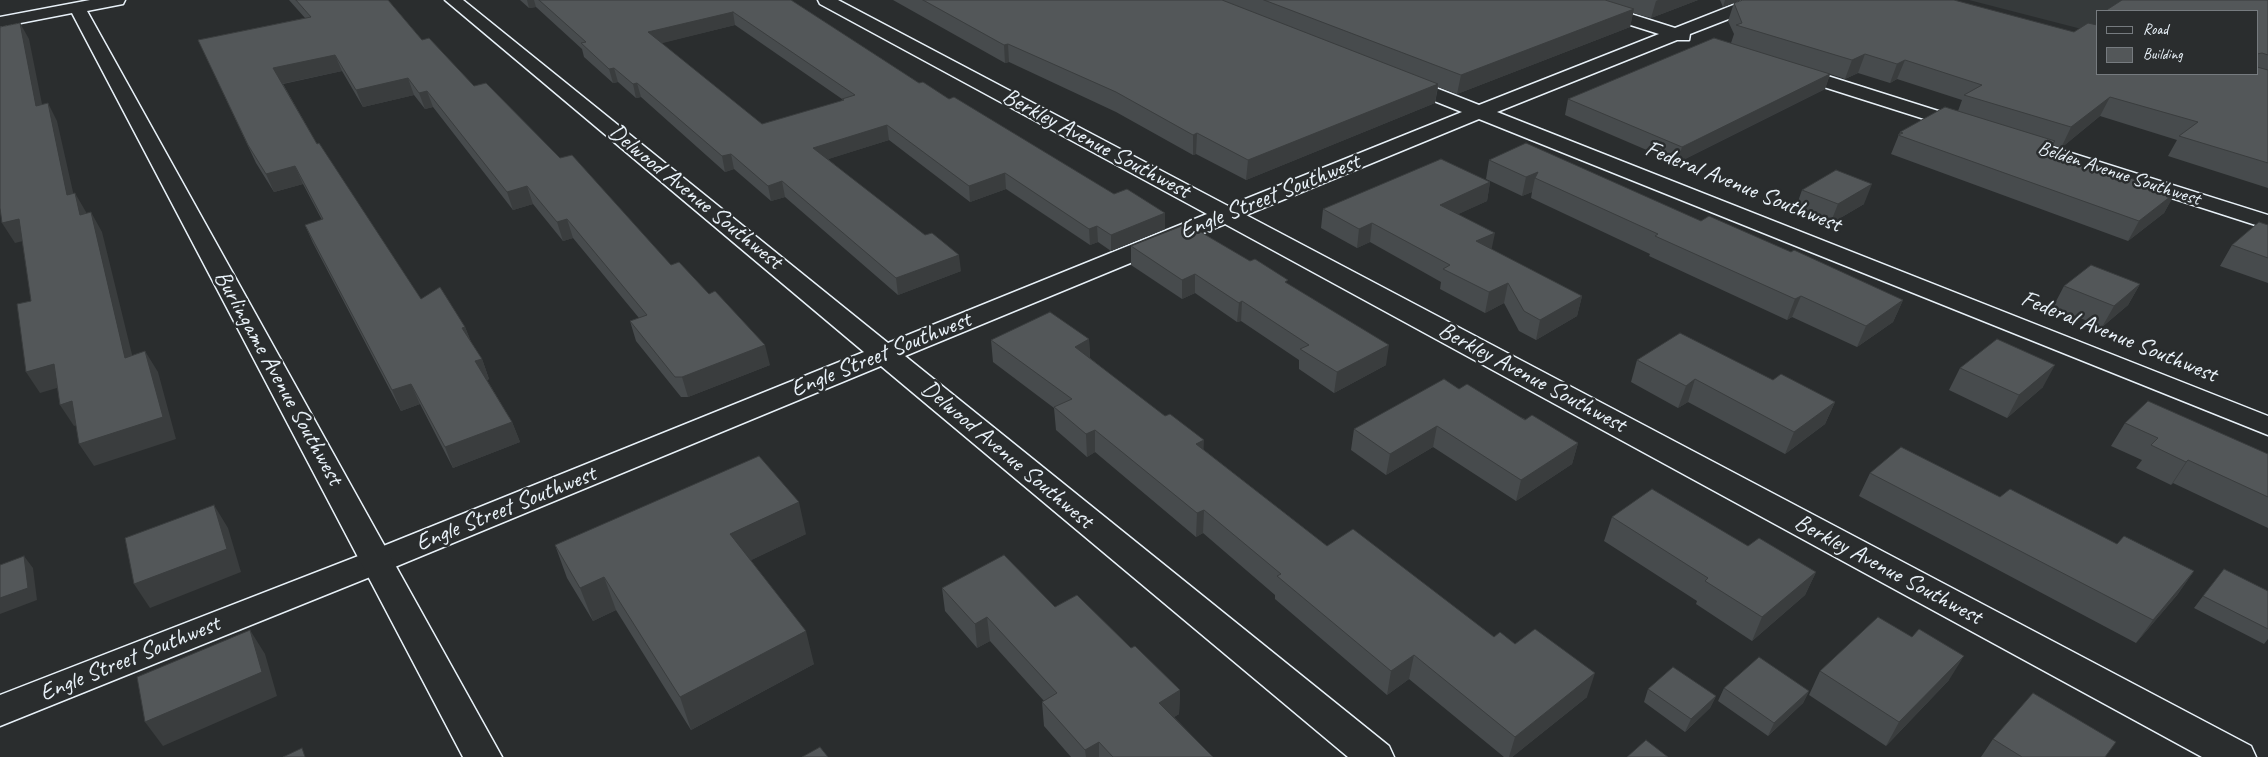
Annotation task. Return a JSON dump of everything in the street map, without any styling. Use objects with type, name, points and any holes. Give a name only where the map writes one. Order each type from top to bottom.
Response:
[{"type":"street","points":[[0,22],[76,4],[117,0]]},
{"type":"street","name":"Delwood Avenue Southwest","points":[[454,0],[886,353],[960,418],[1375,757]]},
{"type":"street","name":"Berkley Avenue Southwest","points":[[826,0],[2237,757]]},
{"type":"street","points":[[1570,0],[1702,42]]},
{"type":"street","name":"Engle Street Southwest","points":[[0,711],[378,561],[1479,112],[1761,0]]},
{"type":"street","name":"Burlingame Avenue Southwest","points":[[76,4],[483,757]]},
{"type":"street","name":"Belden Avenue Southwest","points":[[1778,66],[2268,222]]},
{"type":"street","name":"Federal Avenue Southwest","points":[[1382,73],[2268,426]]},
{"type":"shaded area","points":[[1969,0],[2268,0],[2258,67],[2258,10],[2096,10],[2096,33]]},
{"type":"building","points":[[296,0],[388,0],[422,40],[429,38],[474,86],[486,83],[560,158],[572,155],[671,265],[679,262],[709,294],[715,291],[765,345],[682,377],[675,377],[630,321],[647,315],[567,219],[557,222],[527,186],[507,192],[427,91],[419,93],[408,78],[356,90],[335,55],[273,68],[317,144],[319,143],[421,299],[440,287],[465,327],[462,328],[482,359],[475,361],[512,422],[445,447],[411,384],[392,390],[305,225],[323,219],[295,166],[266,174],[248,145],[198,40],[311,17]]},
{"type":"building","points":[[539,0],[791,0],[919,83],[923,82],[949,99],[954,97],[1114,194],[1127,189],[1165,213],[1111,235],[1097,226],[1089,229],[1005,173],[969,186],[887,125],[813,148],[925,235],[932,233],[959,255],[896,278],[782,181],[768,186],[731,154],[722,156],[637,83],[633,84],[614,68],[609,69],[581,43],[586,42]],"holes":[[[733,12],[855,95],[762,124],[648,32]]]},
{"type":"building","points":[[923,0],[1222,0],[1438,84],[1248,160],[1197,133],[1193,135],[1116,92],[1008,44],[1004,45]]},
{"type":"building","points":[[1264,0],[1605,0],[1634,9],[1461,75]]},
{"type":"building","points":[[1743,0],[1954,0],[2074,32],[2088,23],[2096,25],[2096,75],[2258,75],[2258,67],[2268,70],[2268,163],[2179,136],[2198,122],[2110,97],[2071,127],[1964,95],[1982,85],[1905,60],[1897,64],[1865,54],[1852,60],[1736,25],[1742,23],[1734,3]]},
{"type":"building","points":[[2122,0],[2268,0],[2268,55],[2258,54],[2258,10],[2107,10]]},
{"type":"building","points":[[20,23],[36,106],[48,103],[67,195],[75,193],[80,215],[91,212],[125,358],[145,351],[163,417],[79,444],[72,401],[60,405],[54,364],[26,372],[17,304],[31,301],[19,219],[2,223],[0,208],[0,27]]},
{"type":"building","points":[[1714,38],[1830,74],[1682,147],[1568,99]]},
{"type":"building","points":[[1945,107],[2055,141],[2040,152],[2121,179],[2124,176],[2175,193],[2139,221],[1898,135],[1903,133],[1900,132]]},
{"type":"building","points":[[1526,143],[1701,221],[1709,216],[1791,252],[1794,250],[1903,300],[1866,326],[1801,296],[1795,299],[1655,236],[1658,234],[1535,178],[1538,172],[1526,177],[1489,160]]},
{"type":"building","points":[[1441,159],[1490,182],[1440,205],[1495,233],[1476,241],[1582,296],[1540,320],[1524,311],[1508,283],[1489,292],[1443,269],[1450,265],[1372,223],[1359,229],[1323,209]]},
{"type":"building","points":[[1836,170],[1872,184],[1838,204],[1802,190]]},
{"type":"building","points":[[2259,222],[2268,225],[2268,258],[2232,245]]},
{"type":"building","points":[[1187,224],[1250,261],[1255,259],[1288,280],[1285,282],[1389,345],[1337,372],[1300,349],[1309,345],[1242,301],[1239,303],[1195,274],[1182,280],[1131,246]]},
{"type":"building","points":[[2091,265],[2140,284],[2114,306],[2064,286]]},
{"type":"building","points":[[1050,312],[1089,339],[1075,347],[1165,416],[1170,414],[1204,440],[1196,444],[1327,546],[1353,529],[1494,637],[1500,632],[1515,644],[1535,629],[1595,673],[1515,737],[1414,655],[1391,671],[1277,576],[1281,574],[1204,510],[1197,513],[1095,430],[1086,434],[1054,407],[1072,399],[991,340]]},
{"type":"building","points":[[1680,333],[1773,380],[1781,374],[1835,402],[1794,432],[1695,379],[1686,386],[1637,360]]},
{"type":"building","points":[[1997,339],[2055,365],[2019,395],[1960,368]]},
{"type":"building","points":[[1444,379],[1459,389],[1467,384],[1525,420],[1532,415],[1578,443],[1521,480],[1437,426],[1390,454],[1354,429]]},
{"type":"building","points":[[2148,401],[2268,454],[2268,497],[2151,445],[2158,438],[2125,423]]},
{"type":"building","points":[[1901,447],[2000,497],[2010,489],[2117,544],[2124,536],[2194,571],[2153,620],[1870,473]]},
{"type":"building","points":[[759,456],[799,502],[730,534],[806,631],[680,697],[604,577],[580,588],[555,545]]},
{"type":"building","points":[[1652,489],[1748,546],[1759,538],[1816,572],[1762,617],[1705,581],[1708,578],[1612,517]]},
{"type":"building","points":[[214,505],[227,549],[134,584],[125,538]]},
{"type":"building","points":[[1004,555],[1055,607],[1077,595],[1131,648],[1135,646],[1180,690],[1159,703],[1213,757],[1113,757],[1099,742],[1085,750],[1042,702],[1057,693],[987,617],[975,624],[942,588]]},
{"type":"building","points":[[24,556],[28,588],[0,598],[0,565]]},
{"type":"building","points":[[2224,569],[2268,591],[2268,629],[2203,596]]},
{"type":"building","points":[[1878,617],[1912,637],[1919,629],[1964,656],[1899,722],[1820,671]]},
{"type":"building","points":[[250,630],[262,672],[145,722],[137,677]]},
{"type":"building","points":[[1759,657],[1809,691],[1774,723],[1724,688]]},
{"type":"building","points":[[1673,667],[1716,696],[1691,719],[1648,689]]},
{"type":"building","points":[[2033,693],[2116,742],[2105,757],[2022,757],[1993,739]]},
{"type":"building","points":[[1646,740],[1668,757],[1627,757]]},
{"type":"building","points":[[820,747],[828,757],[802,757]]},
{"type":"building","points":[[302,748],[305,757],[283,757]]}]
